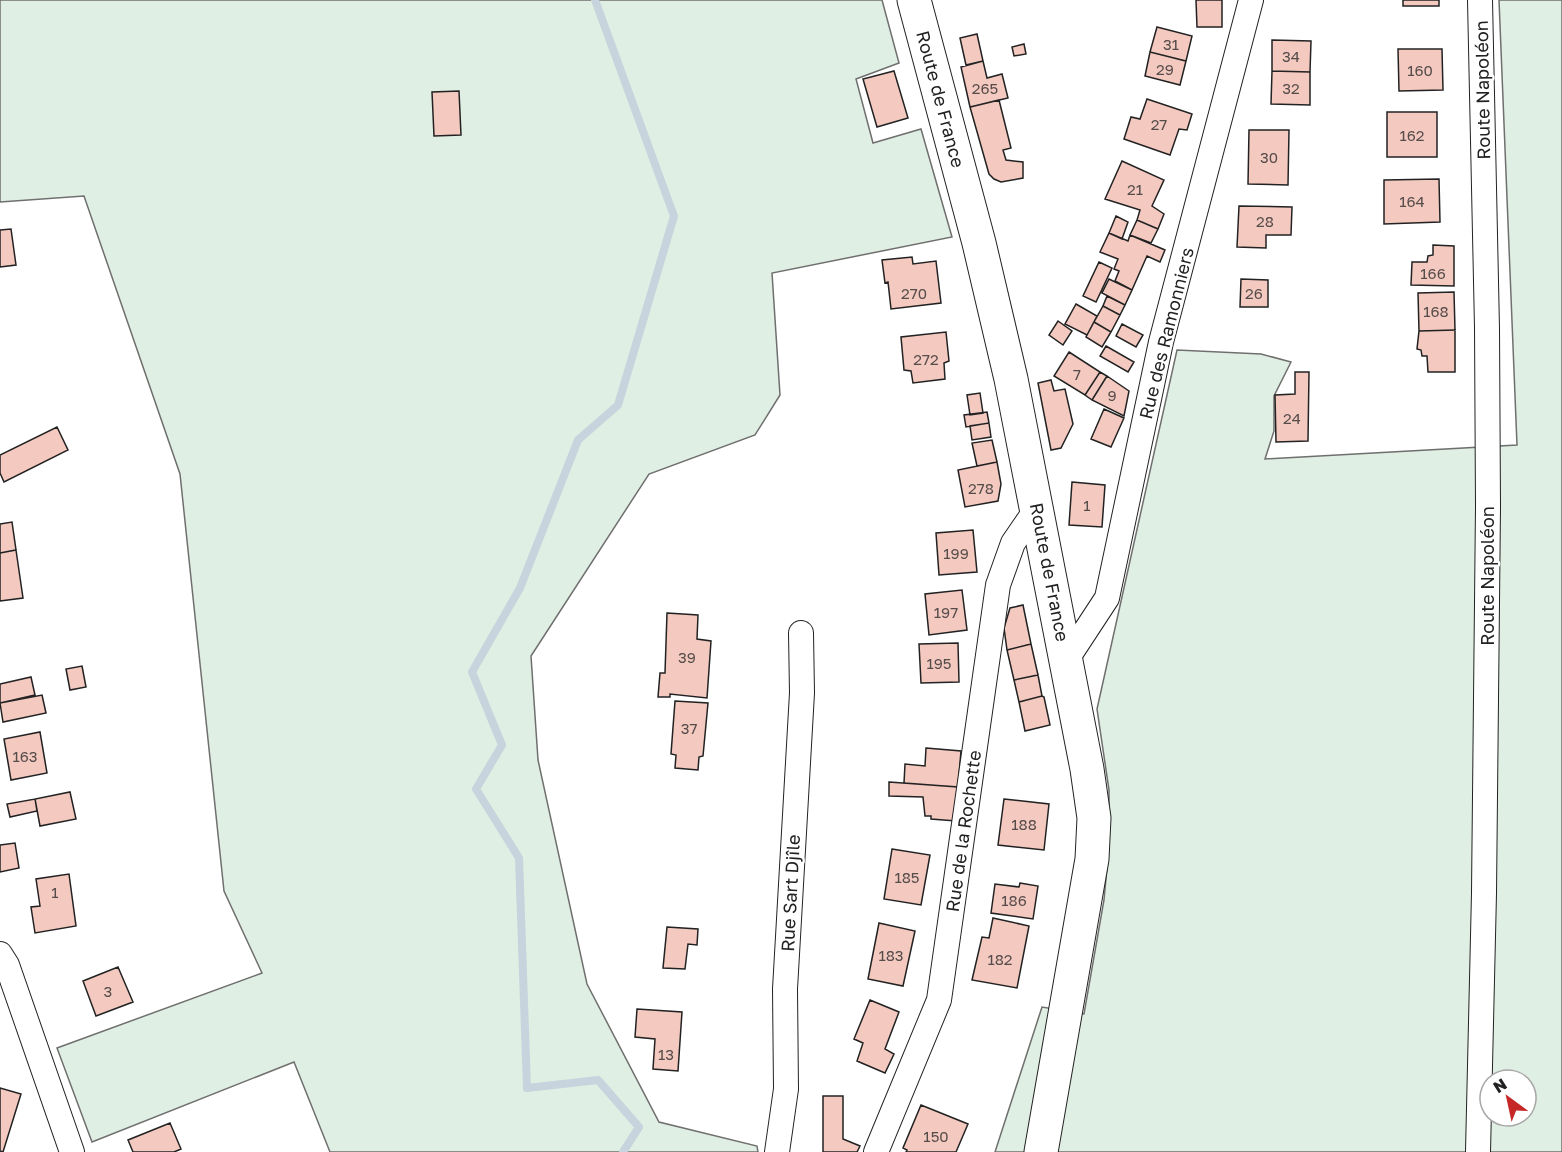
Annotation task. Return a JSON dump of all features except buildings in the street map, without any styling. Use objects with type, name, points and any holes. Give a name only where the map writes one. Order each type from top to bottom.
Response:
[{"type":"main road","name":"Route de France","points":[[914,0],[979,243],[1011,379],[1067,659],[1094,818],[1092,859],[1041,1152]]},
{"type":"street","name":"Rue des Ramonniers","points":[[1067,659],[1107,598],[1161,342],[1251,0]]},
{"type":"street","name":"Route Napoléon","points":[[1478,1152],[1488,506],[1487,328],[1480,0]]},
{"type":"street","name":"Rue de la Rochette","points":[[876,1152],[939,1000],[998,585],[1013,543],[1037,508]]},
{"type":"street","name":"Rue Sart Djîle","points":[[777,1152],[786,1089],[785,998],[802,693],[801,633]]},
{"type":"street","points":[[0,954],[7,965],[72,1152]]},
{"type":"green space","points":[[0,0],[882,0],[899,63],[856,79],[873,143],[921,129],[952,237],[772,273],[780,395],[755,435],[649,474],[531,656],[538,760],[587,984],[659,1122],[757,1146],[758,1152],[330,1152],[294,1062],[92,1142],[57,1048],[262,973],[224,891],[180,474],[84,196],[0,202]]},
{"type":"green space","points":[[1499,0],[1562,0],[1562,1152],[995,1152],[1042,1007],[1084,1014],[1104,900],[1109,846],[1109,790],[1097,709],[1177,350],[1261,354],[1291,362],[1274,396],[1274,431],[1265,459],[1517,445]]},
{"type":"waterway","points":[[595,0],[674,216],[618,405],[578,440],[520,588],[472,672],[502,745],[476,789],[519,858],[527,1088],[598,1080],[639,1127],[623,1152]]}]
